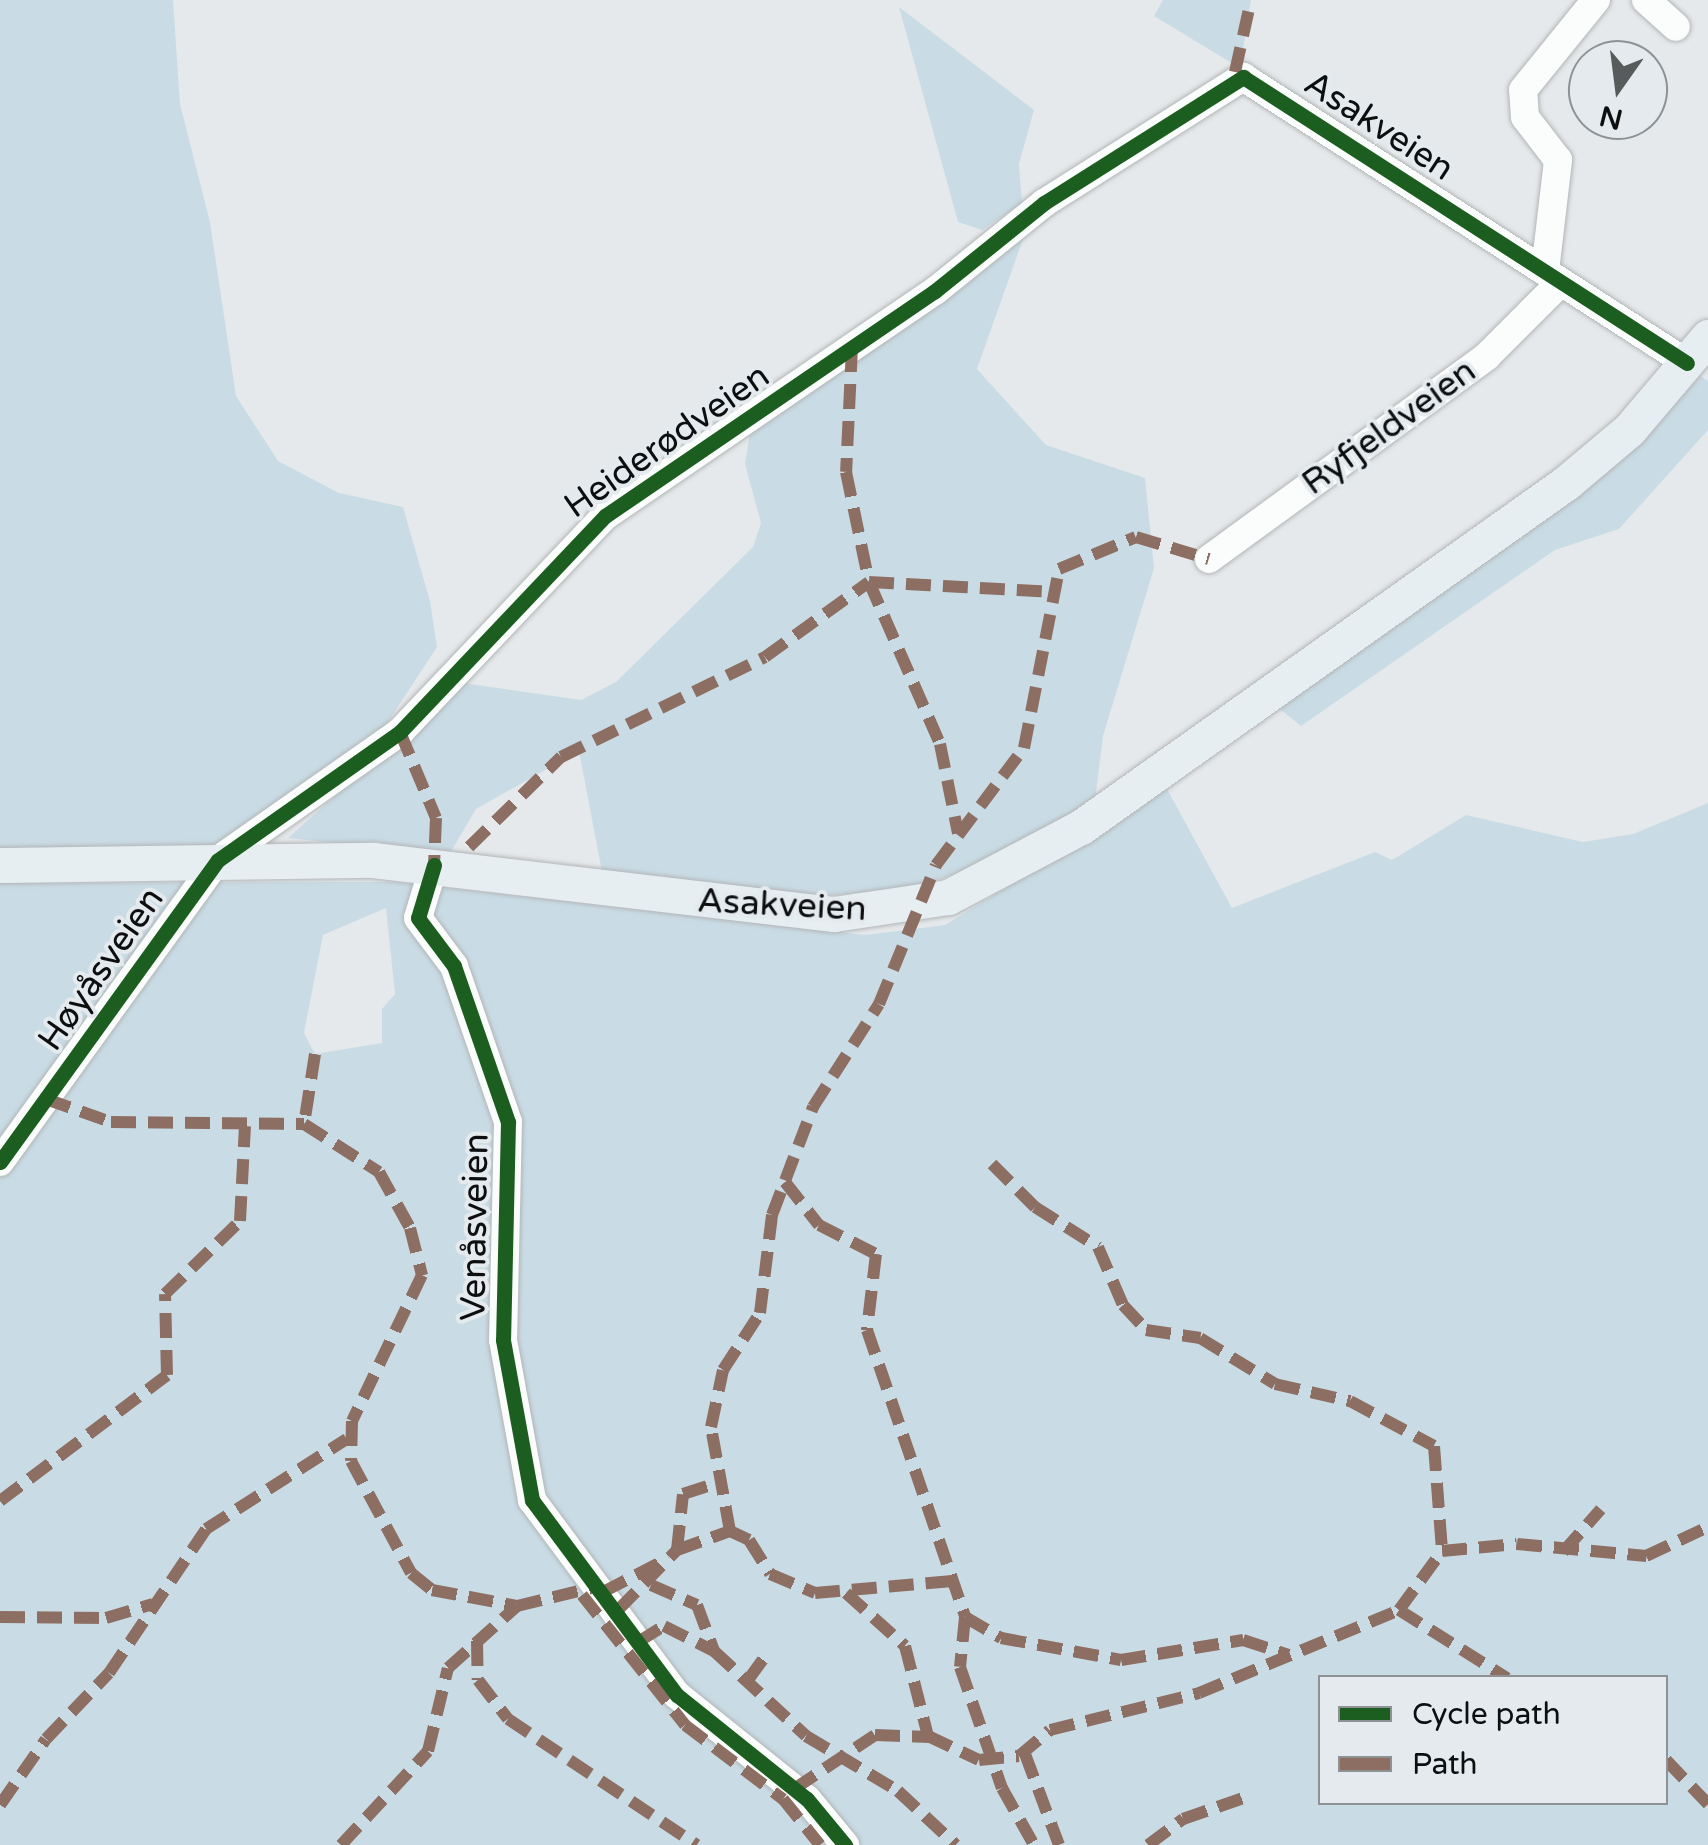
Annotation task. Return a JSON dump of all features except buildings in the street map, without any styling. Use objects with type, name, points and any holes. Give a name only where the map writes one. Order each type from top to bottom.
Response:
[{"type":"main road","name":"Asakveien","points":[[0,865],[218,860],[434,865],[834,914],[973,888],[1081,827],[1566,483],[1699,356]]},
{"type":"street","points":[[1552,277],[1558,160],[1524,117],[1523,90],[1596,0]]},
{"type":"street","points":[[1646,0],[1676,27]]},
{"type":"street","name":"Asakveien","points":[[1034,210],[1243,77],[1552,277],[1699,356]]},
{"type":"street","name":"Heiderødveien","points":[[218,860],[400,732],[605,516],[934,291],[1034,210]]},
{"type":"street","name":"Ryfjeldveien","points":[[1209,559],[1487,356],[1552,277]]},
{"type":"street","name":"Høyåsveien","points":[[0,1162],[218,860]]},
{"type":"street","name":"Venåsveien","points":[[434,865],[418,918],[454,966],[508,1122],[503,1340],[532,1500],[677,1695],[807,1800],[844,1845]]},
{"type":"shaded area","points":[[0,0],[173,0],[180,104],[210,222],[236,396],[278,461],[339,493],[403,507],[430,601],[437,647],[386,725],[221,845],[0,852]]},
{"type":"shaded area","points":[[1163,0],[1251,0],[1240,68],[1154,16]]},
{"type":"shaded area","points":[[899,7],[1034,110],[1019,164],[1022,203],[982,230],[958,222]]},
{"type":"shaded area","points":[[1023,239],[977,369],[1046,445],[1145,478],[1154,568],[1103,736],[1095,801],[964,871],[907,889],[809,897],[603,877],[579,751],[476,809],[449,855],[288,838],[462,683],[581,700],[616,682],[753,547],[761,523],[745,464],[750,433]]},
{"type":"shaded area","points":[[1700,376],[1708,381],[1708,430],[1619,529],[1555,550],[1301,726],[1276,706],[1627,455]]},
{"type":"shaded area","points":[[1167,789],[1232,908],[1375,852],[1392,860],[1466,815],[1583,842],[1633,834],[1708,803],[1708,1845],[0,1845],[0,883],[396,882],[865,935],[945,925]],"holes":[[[386,908],[395,994],[382,1009],[382,1043],[315,1054],[304,1033],[323,935]]]},
{"type":"marked path","points":[[1235,72],[1251,0]]},
{"type":"marked path","points":[[852,347],[846,472],[869,582],[1055,592]]},
{"type":"marked path","points":[[730,1531],[711,1427],[723,1370],[760,1313],[772,1215],[813,1107],[879,1004],[936,865],[1024,748],[1059,569],[1136,537],[1209,559]]},
{"type":"marked path","points":[[469,847],[561,757],[765,657],[869,582],[940,744],[958,833]]},
{"type":"marked path","points":[[400,732],[436,818],[434,865]]},
{"type":"marked path","points":[[315,1054],[304,1124],[379,1172],[410,1228],[422,1275],[352,1421],[351,1461],[411,1573],[432,1590],[517,1606],[599,1586]]},
{"type":"marked path","points":[[46,1099],[111,1122],[304,1124]]},
{"type":"marked path","points":[[0,1501],[167,1375],[165,1294],[240,1221],[245,1126]]},
{"type":"marked path","points":[[992,1164],[1035,1207],[1098,1247],[1123,1305],[1146,1330],[1200,1338],[1275,1384],[1350,1401],[1434,1446],[1442,1551]]},
{"type":"marked path","points":[[785,1182],[819,1225],[876,1254],[867,1330],[965,1617],[1001,1638],[1121,1660],[1243,1640],[1289,1655]]},
{"type":"marked path","points":[[0,1805],[46,1739],[109,1673],[206,1529],[347,1439]]},
{"type":"marked path","points":[[677,1550],[683,1494],[716,1483]]},
{"type":"marked path","points":[[1563,1552],[1601,1509]]},
{"type":"marked path","points":[[1399,1610],[1442,1551],[1517,1544],[1646,1556],[1708,1527]]},
{"type":"marked path","points":[[618,1610],[677,1550],[730,1531],[749,1540],[770,1574],[815,1593],[952,1581]]},
{"type":"marked path","points":[[603,1592],[669,1558]]},
{"type":"marked path","points":[[651,1585],[697,1605],[714,1651]]},
{"type":"marked path","points":[[846,1593],[905,1646],[928,1736],[979,1760],[1019,1756],[1050,1730],[1199,1693],[1399,1610],[1502,1675]]},
{"type":"marked path","points":[[582,1595],[685,1725],[783,1799],[820,1845]]},
{"type":"marked path","points":[[0,1617],[106,1618],[153,1604]]},
{"type":"marked path","points":[[341,1845],[428,1751],[448,1668],[517,1606]]},
{"type":"marked path","points":[[965,1617],[960,1667],[1002,1788],[1034,1845]]},
{"type":"marked path","points":[[638,1642],[664,1626],[714,1651],[806,1736],[898,1791],[956,1845]]},
{"type":"marked path","points":[[477,1641],[478,1680],[508,1719],[697,1845]]},
{"type":"marked path","points":[[748,1680],[768,1652]]},
{"type":"marked path","points":[[794,1789],[875,1735],[929,1737]]},
{"type":"marked path","points":[[1025,1754],[1059,1845]]},
{"type":"marked path","points":[[1668,1762],[1708,1804]]},
{"type":"marked path","points":[[1148,1845],[1183,1819],[1246,1797]]},
{"type":"cycle path","points":[[0,1162],[218,860],[400,732],[605,516],[935,291],[1044,203],[1243,77],[1687,363]]},
{"type":"cycle path","points":[[434,865],[418,918],[454,966],[508,1122],[503,1340],[532,1500],[677,1695],[807,1799],[845,1845]]}]
